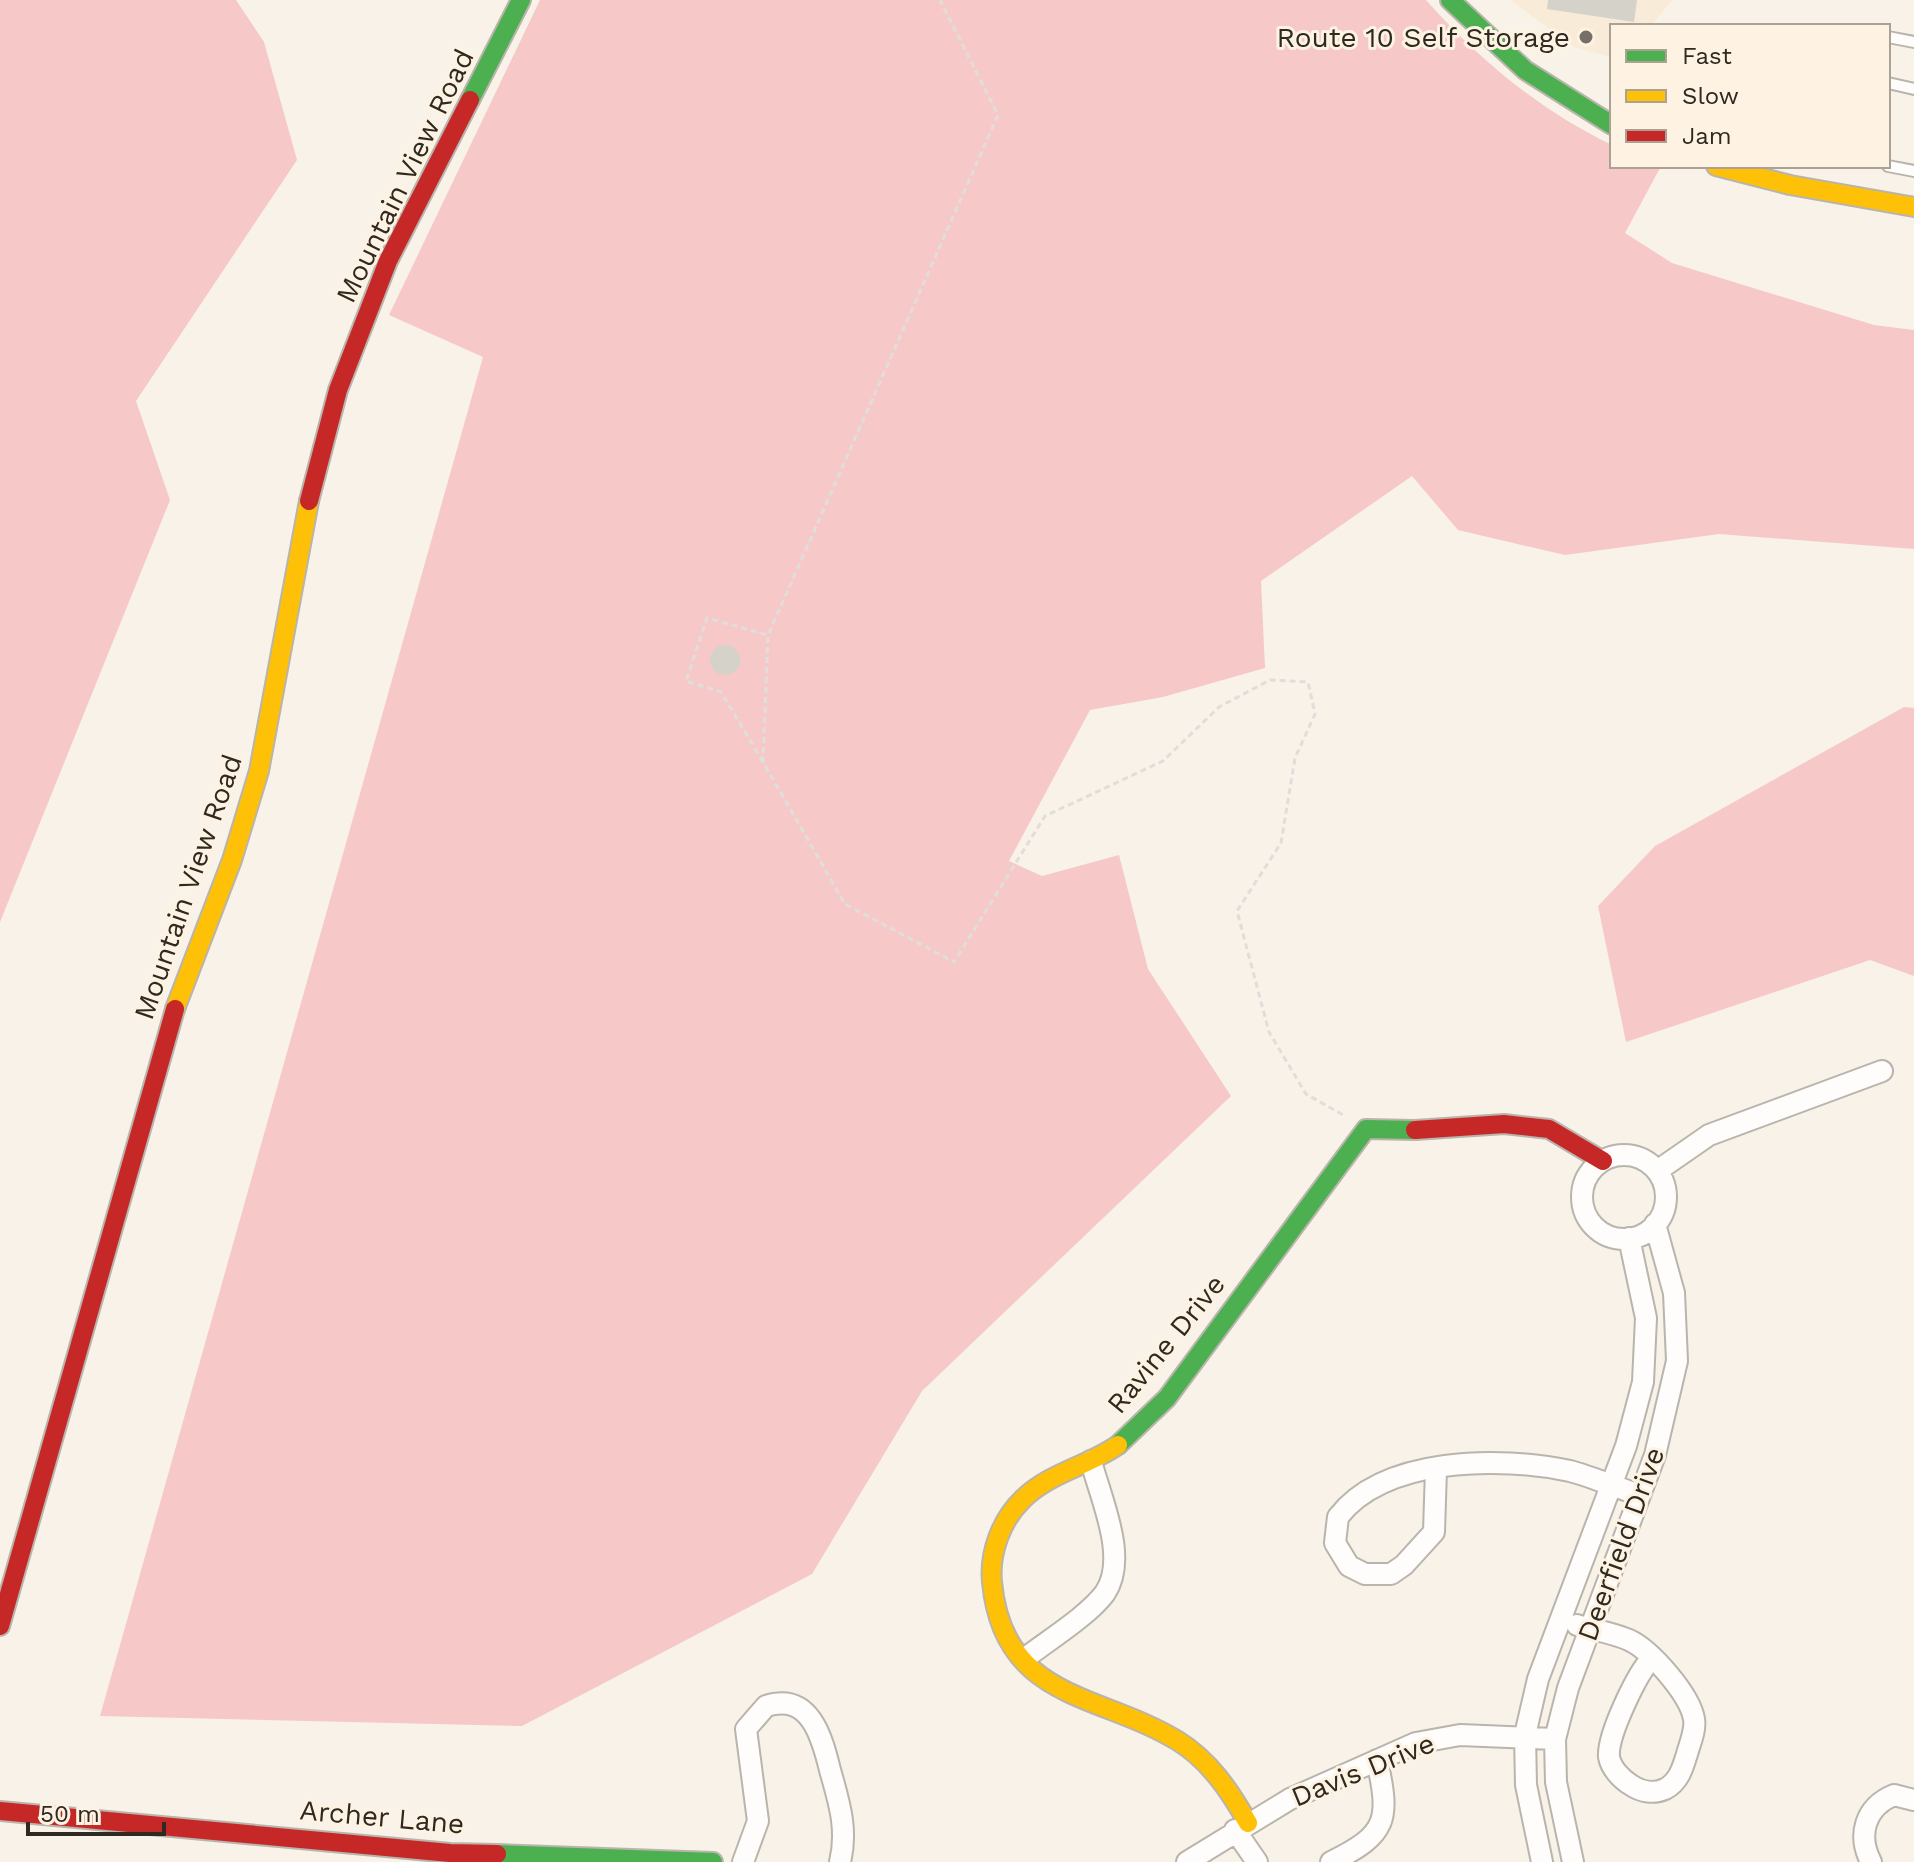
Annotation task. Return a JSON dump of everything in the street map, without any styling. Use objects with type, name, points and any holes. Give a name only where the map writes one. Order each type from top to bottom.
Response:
[{"type":"street","name":"Mountain View Road","points":[[0,1626],[5,1589],[170,1022],[232,860],[259,771],[307,507],[338,390],[388,261],[521,0]]},
{"type":"street","points":[[1450,0],[1484,35],[1539,81],[1610,124]]},
{"type":"street","points":[[1727,168],[1914,207]]},
{"type":"street","points":[[1655,1224],[1629,1238],[1603,1233],[1585,1212],[1583,1187],[1589,1174],[1603,1161],[1631,1155],[1643,1159],[1657,1171],[1709,1135],[1882,1071]]},
{"type":"street","points":[[1366,1129],[1447,1130],[1504,1124],[1549,1129],[1603,1161]]},
{"type":"street","name":"Ravine Drive","points":[[1241,1826],[1212,1769],[1177,1740],[1078,1701],[1050,1684],[1024,1659],[1003,1629],[997,1611],[992,1557],[1015,1506],[1039,1483],[1091,1461],[1150,1418],[1366,1129]]},
{"type":"street","name":"Deerfield Drive","points":[[1573,1862],[1556,1782],[1555,1739],[1568,1688],[1655,1455],[1677,1361],[1674,1293],[1655,1224],[1664,1208],[1666,1193],[1657,1171]]},
{"type":"street","name":"Deerfield Drive","points":[[1542,1862],[1526,1785],[1525,1738],[1538,1679],[1626,1446],[1647,1359],[1643,1298],[1629,1238]]},
{"type":"street","points":[[1024,1659],[1097,1601],[1112,1576],[1111,1539],[1091,1461]]},
{"type":"street","points":[[1436,1469],[1436,1522],[1427,1544],[1391,1574],[1365,1574],[1349,1566],[1334,1536],[1335,1524],[1345,1507],[1383,1480],[1436,1469],[1505,1463],[1572,1472],[1640,1495]]},
{"type":"street","points":[[1560,1621],[1627,1639],[1652,1658],[1670,1678],[1695,1722],[1678,1777],[1665,1789],[1646,1792],[1619,1775],[1609,1753],[1637,1675],[1652,1658]]},
{"type":"street","points":[[743,1862],[758,1821],[746,1729],[766,1706],[787,1703],[811,1717],[821,1734],[844,1825],[840,1862]]},
{"type":"street","name":"Davis Drive","points":[[1187,1862],[1241,1826],[1290,1799],[1377,1760],[1440,1737],[1555,1739]]},
{"type":"street","points":[[1331,1862],[1362,1847],[1380,1827],[1386,1800],[1377,1760]]},
{"type":"street","points":[[1871,1862],[1863,1839],[1871,1811],[1894,1795],[1914,1800]]},
{"type":"street","name":"Archer Lane","points":[[0,1811],[450,1853],[678,1858],[713,1862]]},
{"type":"street","points":[[1241,1826],[1257,1862]]},
{"type":"lane","points":[[1890,37],[1914,42]]},
{"type":"lane","points":[[1890,83],[1914,89]]},
{"type":"lane","points":[[1890,166],[1914,171]]},
{"type":"path","points":[[763,762],[768,635],[998,115],[940,0]]},
{"type":"path","points":[[768,635],[707,618],[686,681],[721,692],[845,904],[954,962],[1045,816],[1163,761],[1219,707],[1270,680],[1308,682],[1315,714],[1295,758],[1281,843],[1237,911],[1269,1032],[1306,1094],[1366,1129]]},
{"type":"shaded area","points":[[0,0],[236,0],[264,42],[297,160],[136,401],[170,500],[0,922]]},
{"type":"shaded area","points":[[540,0],[1426,0],[1467,43],[1535,100],[1610,144],[1610,168],[1660,168],[1625,233],[1672,263],[1874,325],[1914,330],[1914,549],[1719,534],[1565,555],[1458,530],[1412,476],[1261,581],[1265,668],[1163,697],[1090,710],[1009,861],[1042,876],[1119,855],[1148,969],[1231,1096],[922,1391],[812,1574],[522,1726],[100,1716],[483,357],[389,315]]},
{"type":"shaded area","name":"Route 10 Self Storage","points":[[1510,0],[1672,0],[1653,24],[1610,24],[1610,56],[1576,48]]},
{"type":"shaded area","points":[[1904,707],[1914,708],[1914,976],[1870,960],[1626,1042],[1598,906],[1655,846]]},
{"type":"building","points":[[1548,0],[1637,0],[1634,22],[1547,9]]},
{"type":"building","points":[[725,645],[736,649],[740,660],[736,671],[725,675],[714,671],[710,660],[714,649]]},
{"type":"traffic: fast","points":[[470,100],[521,0]]},
{"type":"traffic: fast","points":[[1450,0],[1525,70],[1610,124]]},
{"type":"traffic: fast","points":[[1118,1445],[1167,1398],[1366,1129],[1415,1130]]},
{"type":"traffic: fast","points":[[497,1854],[713,1862]]},
{"type":"traffic: slow","points":[[1724,168],[1790,185],[1914,207]]},
{"type":"traffic: slow","points":[[175,1009],[232,860],[259,771],[309,501]]},
{"type":"traffic: slow","points":[[1118,1445],[1033,1490],[1009,1516],[998,1537],[993,1559],[992,1582],[1000,1621],[1015,1650],[1035,1672],[1060,1688],[1148,1725],[1199,1757],[1218,1777],[1248,1823]]},
{"type":"traffic: jam","points":[[309,501],[338,390],[388,261],[470,100]]},
{"type":"traffic: jam","points":[[0,1626],[175,1009]]},
{"type":"traffic: jam","points":[[1415,1130],[1504,1124],[1549,1129],[1603,1161]]},
{"type":"traffic: jam","points":[[0,1811],[450,1853],[497,1854]]},
{"type":"place","name":"Route 10 Self Storage","points":[[1586,37]]}]
